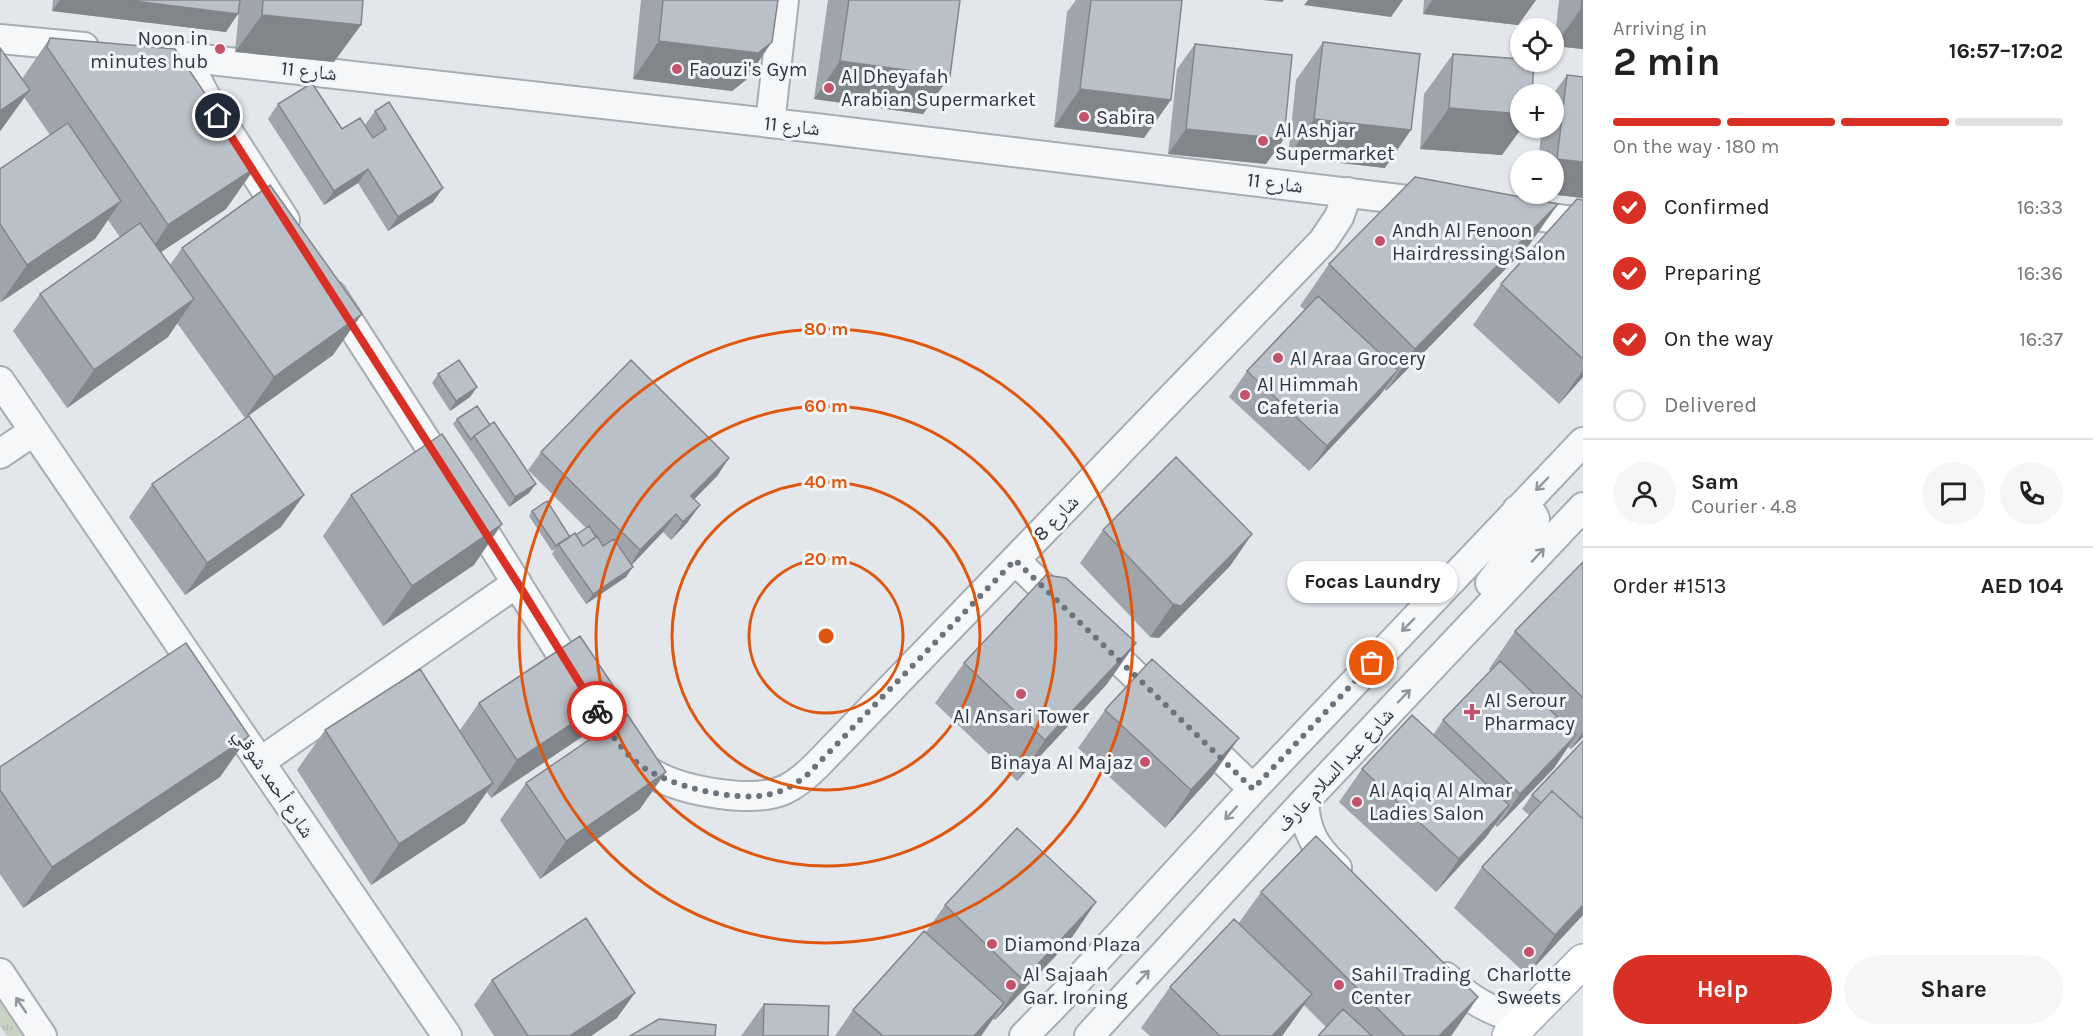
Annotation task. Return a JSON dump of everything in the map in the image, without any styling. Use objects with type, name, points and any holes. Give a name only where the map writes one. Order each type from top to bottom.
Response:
[{"type":"main road","points":[[1517,1028],[1583,961]]},
{"type":"street","points":[[770,123],[784,0]]},
{"type":"street","points":[[0,39],[113,50]]},
{"type":"street","name":"شارع 11","points":[[147,54],[770,123],[1454,206]]},
{"type":"street","points":[[192,58],[196,78],[206,97],[296,238]]},
{"type":"street","name":"شارع 8","points":[[315,268],[517,582],[615,740],[638,764],[659,777],[682,786],[746,797],[784,790],[807,775],[1323,241],[1339,217],[1348,192]]},
{"type":"street","points":[[1489,210],[1583,222]]},
{"type":"street","name":"شارع أحمد شوقي","points":[[0,381],[447,1036]]},
{"type":"street","points":[[0,454],[34,431]]},
{"type":"street","points":[[1024,1036],[1253,789],[1583,442]]},
{"type":"street","name":"شارع عبد السلام عارف","points":[[1089,1036],[1304,802],[1583,507]]},
{"type":"street","points":[[1480,617],[1490,583],[1534,526],[1535,519],[1529,510],[1523,508],[1518,510]]},
{"type":"street","points":[[1015,560],[1253,789]]},
{"type":"street","points":[[260,762],[517,582]]},
{"type":"street","points":[[1304,802],[1305,818],[1317,848],[1353,885]]},
{"type":"street","points":[[1429,960],[1470,998],[1505,1015],[1517,1028]]},
{"type":"street","points":[[0,973],[42,1036]]},
{"type":"street","points":[[1051,1036],[1063,1014],[1065,994]]},
{"type":"green space","points":[[0,1001],[25,1036],[7,1036],[0,1026]]},
{"type":"building","points":[[126,0],[240,0],[238,14]]},
{"type":"building","points":[[263,0],[363,0],[361,25],[262,15]]},
{"type":"building","points":[[663,0],[778,0],[772,42],[758,53],[659,41]]},
{"type":"building","points":[[849,0],[960,0],[950,76],[840,61]]},
{"type":"building","points":[[1091,0],[1182,0],[1171,100],[1080,89]]},
{"type":"building","points":[[50,38],[175,49],[255,168],[168,225],[47,47]]},
{"type":"building","points":[[1323,42],[1420,54],[1411,130],[1314,119]]},
{"type":"building","points":[[1195,44],[1292,55],[1284,139],[1186,129]]},
{"type":"building","points":[[0,48],[30,90],[0,111]]},
{"type":"building","points":[[1453,54],[1510,58],[1510,72],[1533,72],[1533,84],[1510,84],[1510,113],[1449,108]]},
{"type":"building","points":[[1567,75],[1583,77],[1583,162],[1564,160],[1564,150],[1558,150],[1560,138],[1564,138]]},
{"type":"building","points":[[312,83],[342,129],[360,118],[373,138],[386,129],[375,111],[389,102],[443,188],[398,217],[368,169],[334,191],[278,104]]},
{"type":"building","points":[[68,123],[121,201],[27,265],[0,224],[0,169]]},
{"type":"building","points":[[1415,177],[1510,195],[1510,204],[1558,204],[1415,349],[1329,264]]},
{"type":"building","points":[[270,185],[362,314],[274,377],[182,248]]},
{"type":"building","points":[[1577,199],[1583,200],[1583,359],[1501,284]]},
{"type":"building","points":[[140,223],[194,299],[94,370],[40,294]]},
{"type":"building","points":[[1318,296],[1398,370],[1327,446],[1247,371]]},
{"type":"building","points":[[459,360],[477,387],[456,401],[438,374]]},
{"type":"building","points":[[631,360],[729,458],[691,496],[700,505],[683,522],[676,514],[640,550],[541,452]]},
{"type":"building","points":[[477,406],[490,425],[471,440],[457,419]]},
{"type":"building","points":[[249,416],[304,495],[207,563],[152,484]]},
{"type":"building","points":[[494,422],[536,484],[515,497],[474,436]]},
{"type":"building","points":[[442,434],[502,524],[412,586],[351,495]]},
{"type":"building","points":[[1176,457],[1252,534],[1181,606],[1173,604],[1103,530]]},
{"type":"building","points":[[547,501],[570,537],[556,546],[532,511]]},
{"type":"building","points":[[589,526],[596,537],[583,546],[576,535]]},
{"type":"building","points":[[575,533],[583,546],[597,536],[603,546],[614,539],[633,567],[593,594],[558,544]]},
{"type":"building","points":[[1583,562],[1583,698],[1515,631]]},
{"type":"building","points":[[1046,575],[1066,578],[1136,643],[1045,740],[964,663]]},
{"type":"building","points":[[580,636],[618,693],[517,760],[479,703]]},
{"type":"building","points":[[186,643],[249,736],[52,867],[0,790],[0,767]]},
{"type":"building","points":[[1152,659],[1239,738],[1191,790],[1105,710]]},
{"type":"building","points":[[1500,661],[1576,735],[1520,794],[1443,720]]},
{"type":"building","points":[[420,669],[493,783],[399,844],[325,730]]},
{"type":"building","points":[[627,714],[666,772],[566,841],[526,783]]},
{"type":"building","points":[[1412,715],[1509,805],[1459,859],[1362,769]]},
{"type":"building","points":[[1583,741],[1583,819],[1552,791],[1541,803],[1532,795]]},
{"type":"building","points":[[1552,791],[1583,819],[1583,905],[1555,935],[1482,867]]},
{"type":"building","points":[[1017,828],[1096,902],[1023,980],[945,905]]},
{"type":"building","points":[[1316,836],[1478,997],[1439,1036],[1405,1036],[1261,892]]},
{"type":"building","points":[[586,918],[635,993],[570,1036],[528,1036],[492,980]]},
{"type":"building","points":[[1234,919],[1312,994],[1272,1036],[1220,1036],[1170,987]]},
{"type":"building","points":[[924,931],[1004,1003],[974,1036],[883,1036],[853,1010]]},
{"type":"building","points":[[764,1004],[829,1006],[828,1036],[763,1036]]},
{"type":"building","points":[[1343,1009],[1372,1036],[1318,1036]]},
{"type":"building","points":[[659,1019],[716,1025],[715,1036],[630,1036]]},
{"type":"way so far","points":[[597,711],[626,753],[638,764],[666,781],[746,797],[784,790],[807,775],[1015,560],[1253,789],[1372,663]]},
{"type":"place","name":"Noon in minutes hub","points":[[220,49]]},
{"type":"place","name":"Faouzi's Gym","points":[[677,69]]},
{"type":"place","name":"Al Dheyafah Arabian Supermarket","points":[[829,88]]},
{"type":"place","name":"Sabira","points":[[1084,117]]},
{"type":"place","name":"Al Ashjar Supermarket","points":[[1263,141]]},
{"type":"place","name":"Andh Al Fenoon Hairdressing Salon","points":[[1380,241]]},
{"type":"place","name":"Al Araa Grocery","points":[[1278,358]]},
{"type":"place","name":"Al Himmah Cafeteria","points":[[1245,395]]},
{"type":"place","name":"Focas Laundry","points":[[1372,663]]},
{"type":"place","name":"Al Ansari Tower","points":[[1021,694]]},
{"type":"place","name":"Al Serour Pharmacy","points":[[1472,712]]},
{"type":"place","name":"Binaya Al Majaz","points":[[1145,762]]},
{"type":"place","name":"Al Aqiq Al Almar Ladies Salon","points":[[1357,802]]},
{"type":"place","name":"Diamond Plaza","points":[[992,944]]},
{"type":"place","name":"Charlotte Sweets","points":[[1529,952]]},
{"type":"place","name":"Al Sajaah Gar. Ironing","points":[[1011,985]]},
{"type":"place","name":"Sahil Trading Center","points":[[1339,985]]},
{"type":"route","points":[[218,116],[517,582],[597,711]]}]
